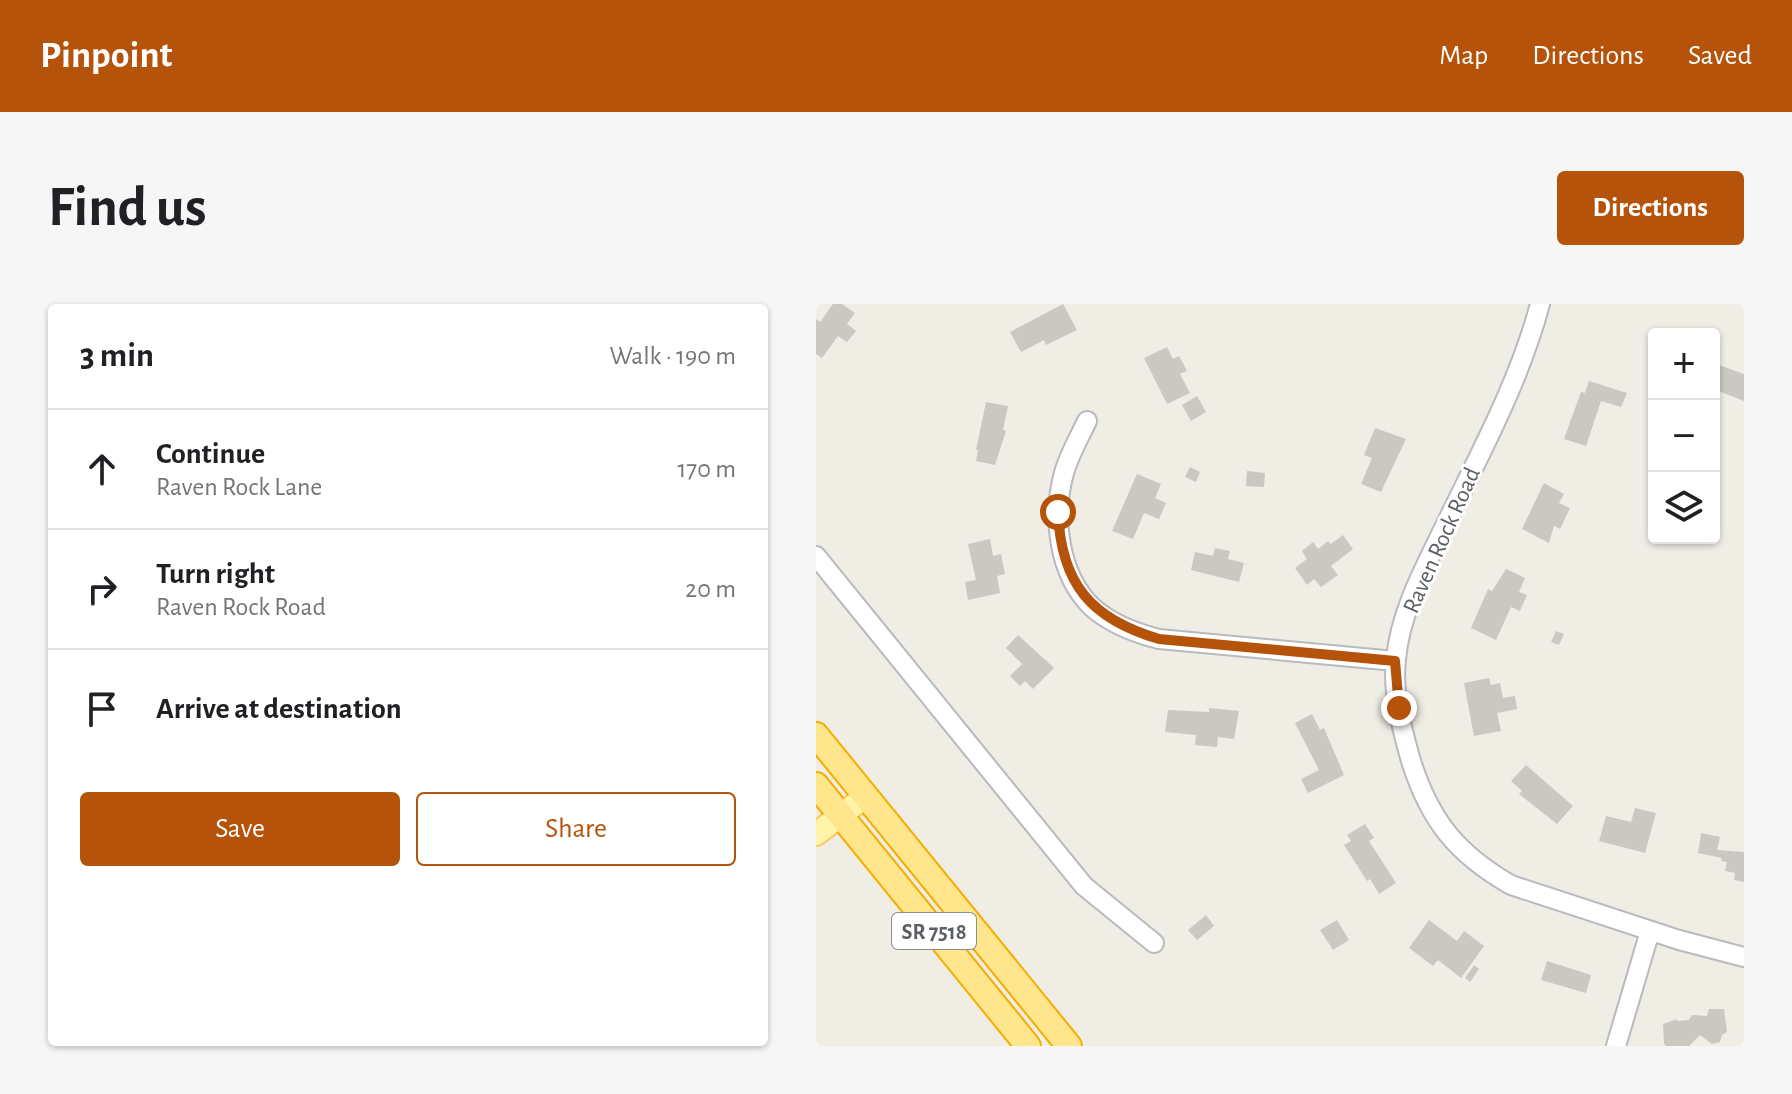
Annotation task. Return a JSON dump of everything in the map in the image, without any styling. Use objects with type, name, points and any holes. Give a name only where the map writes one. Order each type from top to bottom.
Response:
[{"type":"highway","points":[[816,735],[866,796]]},
{"type":"highway","points":[[816,785],[841,816]]},
{"type":"highway","name":"SR 7518","points":[[866,796],[1069,1046]]},
{"type":"highway","name":"SR 7518","points":[[841,816],[1028,1046]]},
{"type":"main road","points":[[816,834],[866,796]]},
{"type":"street","name":"Raven Rock Road","points":[[1540,304],[1506,399],[1411,600],[1399,636],[1395,661],[1399,708],[1416,775],[1452,842],[1487,871],[1511,885],[1650,931],[1744,957]]},
{"type":"street","points":[[1087,421],[1063,476],[1059,494],[1059,529],[1065,563],[1076,585],[1102,614],[1136,633],[1159,639],[1395,661]]},
{"type":"street","points":[[816,556],[1084,886],[1154,943]]},
{"type":"street","points":[[1616,1046],[1650,931]]},
{"type":"building","points":[[833,304],[842,304],[855,313],[847,324],[856,331],[847,342],[838,336],[822,358],[816,354],[816,319],[820,322]]},
{"type":"building","points":[[1063,304],[1077,330],[1046,345],[1044,340],[1021,352],[1010,332]]},
{"type":"building","points":[[1167,347],[1173,359],[1179,356],[1187,371],[1180,374],[1190,393],[1167,404],[1144,358]]},
{"type":"building","points":[[1720,365],[1744,374],[1744,401],[1720,392]]},
{"type":"building","points":[[1589,381],[1627,393],[1621,407],[1601,401],[1586,446],[1564,439],[1581,392],[1585,393]]},
{"type":"building","points":[[1197,396],[1206,412],[1191,421],[1182,405]]},
{"type":"building","points":[[986,402],[1008,406],[1003,430],[1006,431],[995,465],[976,461]]},
{"type":"building","points":[[1375,428],[1406,439],[1381,492],[1361,484],[1372,458],[1364,455]]},
{"type":"building","points":[[1190,467],[1200,472],[1196,482],[1185,477]]},
{"type":"building","points":[[1247,471],[1265,473],[1264,487],[1246,486]]},
{"type":"building","points":[[1137,474],[1161,484],[1155,498],[1166,503],[1159,519],[1144,513],[1133,539],[1112,531]]},
{"type":"building","points":[[1544,483],[1564,494],[1559,503],[1570,508],[1560,529],[1554,526],[1549,543],[1522,529]]},
{"type":"building","points":[[1343,535],[1353,549],[1331,566],[1338,575],[1321,587],[1314,579],[1307,585],[1295,568],[1307,559],[1302,551],[1313,542],[1318,549]]},
{"type":"building","points":[[990,539],[993,556],[1001,554],[1005,574],[997,576],[1000,593],[968,600],[965,582],[976,580],[968,544]]},
{"type":"building","points":[[1215,548],[1230,551],[1228,559],[1244,563],[1239,582],[1191,570],[1195,552],[1213,556]]},
{"type":"building","points":[[1506,569],[1525,578],[1519,592],[1527,595],[1520,611],[1511,607],[1496,640],[1471,628],[1488,589],[1492,591]]},
{"type":"building","points":[[1556,631],[1564,634],[1559,645],[1551,642]]},
{"type":"building","points":[[1018,635],[1054,668],[1033,689],[1025,681],[1020,686],[1010,676],[1022,664],[1006,648]]},
{"type":"building","points":[[1489,678],[1491,685],[1500,683],[1503,698],[1515,696],[1517,709],[1497,713],[1501,731],[1474,736],[1464,683]]},
{"type":"building","points":[[1209,708],[1239,711],[1234,739],[1218,737],[1217,747],[1195,745],[1196,735],[1165,732],[1168,710],[1209,712]]},
{"type":"building","points":[[1312,714],[1320,730],[1324,728],[1344,775],[1308,793],[1301,779],[1319,770],[1295,723]]},
{"type":"building","points":[[1526,765],[1573,806],[1557,824],[1519,794],[1522,791],[1511,781]]},
{"type":"building","points":[[1635,808],[1656,813],[1645,853],[1599,841],[1606,816],[1631,822]]},
{"type":"building","points":[[1365,824],[1374,838],[1369,841],[1396,883],[1379,894],[1344,845],[1351,841],[1347,835]]},
{"type":"building","points":[[1701,833],[1720,837],[1717,850],[1744,852],[1744,882],[1734,880],[1735,873],[1725,871],[1727,862],[1721,861],[1722,858],[1698,853]]},
{"type":"building","points":[[1206,915],[1214,926],[1197,940],[1188,930]]},
{"type":"building","points":[[1337,920],[1349,940],[1333,950],[1320,930]]},
{"type":"building","points":[[1429,920],[1457,941],[1464,931],[1484,946],[1461,978],[1438,960],[1433,966],[1409,948]]},
{"type":"building","points":[[1547,961],[1591,975],[1586,993],[1541,980]]},
{"type":"building","points":[[1474,965],[1479,969],[1470,982],[1465,978]]},
{"type":"building","points":[[1709,1009],[1724,1009],[1727,1032],[1720,1042],[1712,1044],[1700,1035],[1689,1046],[1664,1044],[1663,1024],[1677,1019],[1689,1020],[1692,1015],[1707,1016]]},
{"type":"route","points":[[1058,512],[1065,563],[1076,585],[1091,605],[1126,628],[1159,639],[1395,661],[1399,708]]}]
